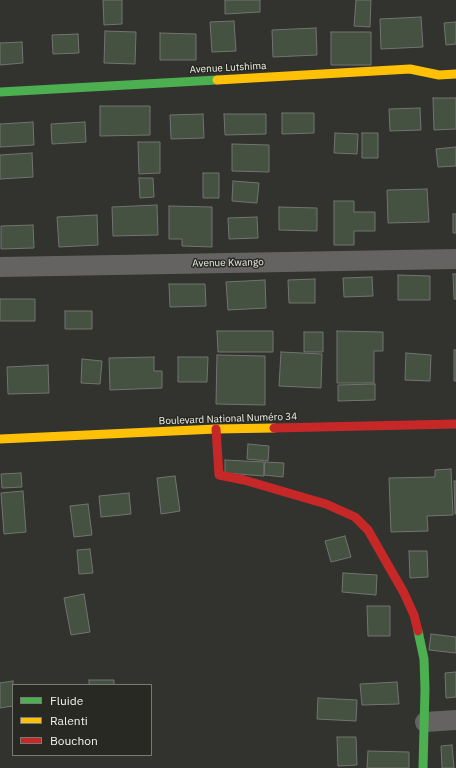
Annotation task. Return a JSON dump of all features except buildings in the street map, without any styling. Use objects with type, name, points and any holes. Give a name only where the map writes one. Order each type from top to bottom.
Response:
[{"type":"street","name":"Avenue Lutshima","points":[[0,92],[410,69],[439,75],[456,74]]},
{"type":"street","name":"Avenue Kwango","points":[[0,267],[456,259]]},
{"type":"street","name":"Boulevard National Numéro 34","points":[[0,439],[216,429],[456,424]]},
{"type":"street","points":[[216,429],[219,475],[244,480],[326,504],[355,517],[368,530],[404,593],[414,614],[424,659],[423,768]]},
{"type":"street","points":[[424,722],[456,720]]},
{"type":"traffic: fast","points":[[0,92],[217,80]]},
{"type":"traffic: fast","points":[[418,631],[424,659],[425,689],[423,768]]},
{"type":"traffic: slow","points":[[217,80],[410,69],[439,75],[456,74]]},
{"type":"traffic: slow","points":[[0,439],[216,429],[274,428]]},
{"type":"traffic: jam","points":[[274,428],[456,424]]},
{"type":"traffic: jam","points":[[216,429],[219,475],[244,480],[326,504],[355,517],[368,530],[404,593],[414,615],[418,631]]}]
